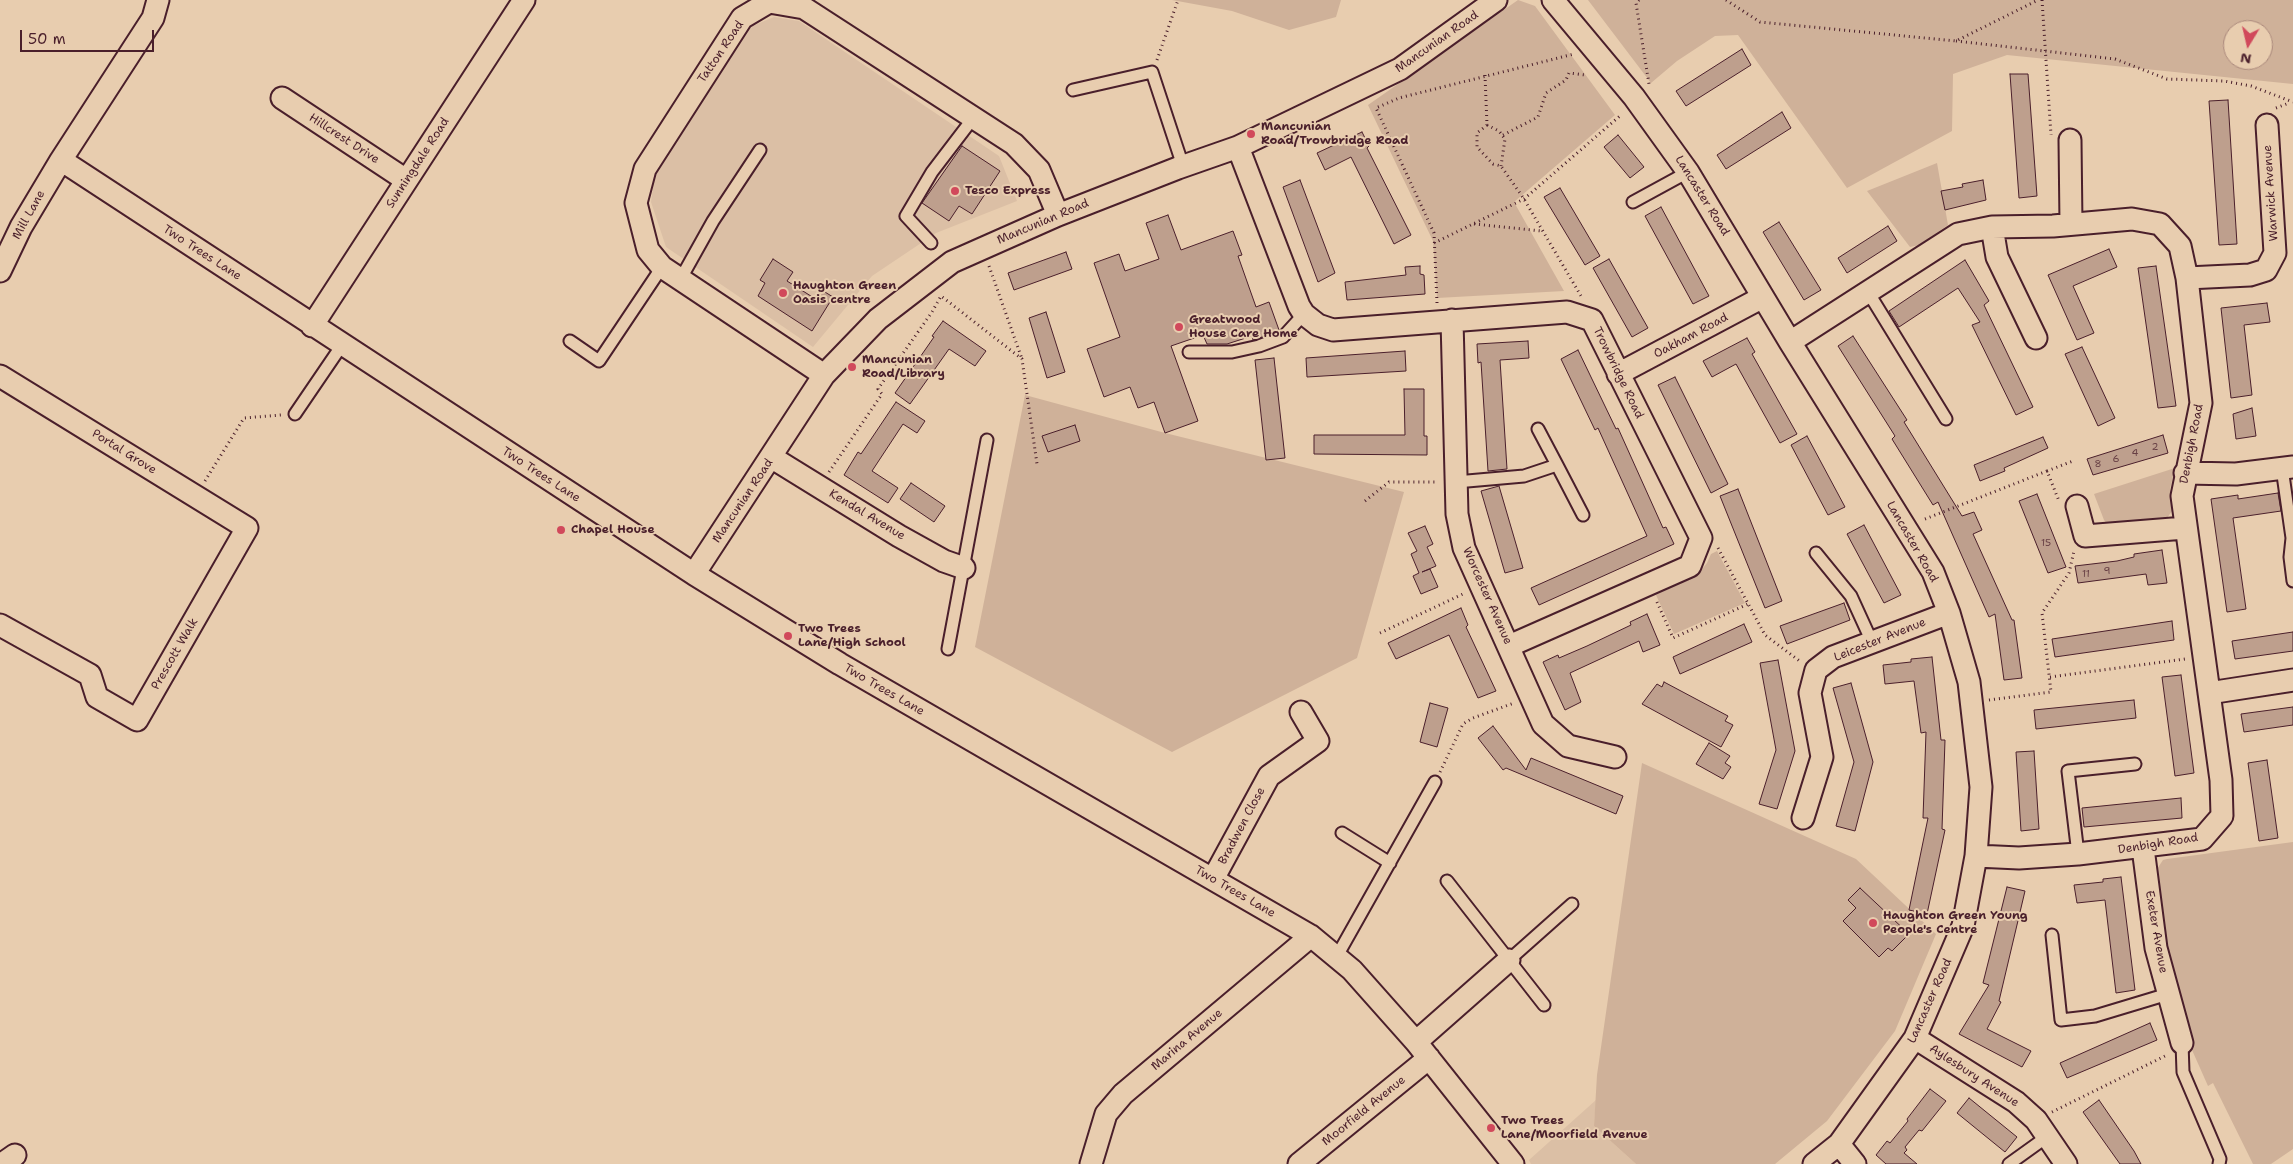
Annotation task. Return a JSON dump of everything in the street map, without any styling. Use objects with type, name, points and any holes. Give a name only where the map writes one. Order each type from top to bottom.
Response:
[{"type":"street","name":"Mill Lane","points":[[0,271],[20,227],[153,18],[158,0]]},
{"type":"street","name":"Sunningdale Road","points":[[312,326],[524,0]]},
{"type":"street","name":"Mancunian Road","points":[[694,574],[824,375],[878,319],[952,262],[1058,215],[1183,166],[1238,147],[1400,69],[1496,0]]},
{"type":"street","name":"Lancaster Road","points":[[1553,0],[1634,97],[1688,172],[1790,342],[1933,572],[1949,613],[1969,682],[1981,787],[1976,856],[1963,926],[1915,1038],[1839,1144],[1814,1164]]},
{"type":"street","name":"Tatton Road","points":[[824,375],[662,267],[648,250],[636,203],[645,169],[742,18],[769,2],[804,8],[1014,144],[1039,170],[1058,215]]},
{"type":"street","name":"Hillcrest Drive","points":[[282,98],[406,180]]},
{"type":"street","name":"Warwick Avenue","points":[[2187,278],[2250,275],[2266,270],[2275,254],[2267,125]]},
{"type":"street","points":[[2060,140],[2071,224]]},
{"type":"street","points":[[1238,147],[1304,314]]},
{"type":"street","name":"Two Trees Lane","points":[[61,160],[312,326],[694,574],[840,664],[1311,936],[1338,956],[1352,970],[1416,1042],[1514,1164]]},
{"type":"street","name":"Denbigh Road","points":[[1790,342],[1958,234],[1992,227],[2071,224],[2132,219],[2160,224],[2180,246],[2187,278],[2201,403],[2185,473],[2182,496],[2222,780],[2222,816],[2202,839],[2143,848],[2078,854],[2020,858],[1976,856]]},
{"type":"street","points":[[1992,227],[1997,257],[2036,338]]},
{"type":"street","name":"Oakham Road","points":[[1618,374],[1763,297]]},
{"type":"street","name":"Trowbridge Road","points":[[1304,314],[1318,325],[1333,330],[1445,315],[1567,312],[1592,320],[1701,538],[1690,566],[1509,646]]},
{"type":"street","name":"Worcester Avenue","points":[[1445,315],[1451,482],[1464,548],[1543,724],[1568,746],[1615,757]]},
{"type":"street","name":"Portal Grove","points":[[0,376],[247,528]]},
{"type":"street","name":"Kendal Avenue","points":[[772,457],[899,536],[944,561],[964,568]]},
{"type":"street","points":[[2185,473],[2236,474],[2288,467]]},
{"type":"street","points":[[2067,503],[2085,536],[2185,528]]},
{"type":"street","name":"Prescott Walk","points":[[0,625],[90,675],[97,697],[138,720],[247,528]]},
{"type":"street","name":"Leicester Avenue","points":[[1803,818],[1822,757],[1810,693],[1816,670],[1833,657],[1949,613]]},
{"type":"street","points":[[2209,693],[2293,680]]},
{"type":"street","name":"Bradwen Close","points":[[1214,879],[1269,776],[1318,741],[1301,712]]},
{"type":"street","name":"Exeter Avenue","points":[[2143,848],[2156,948],[2179,1048]]},
{"type":"street","name":"Marina Avenue","points":[[1091,1164],[1106,1114],[1123,1094],[1311,936]]},
{"type":"street","points":[[1416,1042],[1509,960]]},
{"type":"street","name":"Aylesbury Avenue","points":[[1915,1038],[2016,1102],[2042,1128],[2066,1164]]},
{"type":"street","name":"Moorfield Avenue","points":[[1300,1164],[1429,1058]]},
{"type":"street","points":[[1839,1144],[1855,1164]]},
{"type":"lane","points":[[1073,90],[1152,72],[1183,166]]},
{"type":"lane","points":[[931,243],[906,216],[932,172],[974,117]]},
{"type":"lane","points":[[680,280],[713,221],[760,150]]},
{"type":"lane","points":[[1633,202],[1688,172]]},
{"type":"lane","points":[[570,341],[599,361],[662,267]]},
{"type":"lane","points":[[1868,292],[1946,419]]},
{"type":"lane","points":[[1189,352],[1232,352],[1259,346],[1283,338],[1304,314]]},
{"type":"lane","points":[[295,414],[342,345]]},
{"type":"lane","points":[[1538,429],[1583,515]]},
{"type":"lane","points":[[948,649],[987,440]]},
{"type":"lane","points":[[1451,482],[1524,476],[1557,465]]},
{"type":"lane","points":[[2288,467],[2292,538],[2290,557],[2293,581]]},
{"type":"lane","points":[[1816,553],[1851,596],[1872,642]]},
{"type":"lane","points":[[2078,854],[2068,771],[2135,764]]},
{"type":"lane","points":[[1338,956],[1436,782]]},
{"type":"lane","points":[[1342,833],[1390,863]]},
{"type":"lane","points":[[1447,881],[1544,1005]]},
{"type":"lane","points":[[1509,960],[1572,904]]},
{"type":"lane","points":[[2052,935],[2061,1020],[2095,1016],[2168,994]]},
{"type":"lane","points":[[2179,1048],[2183,1072],[2220,1159],[2219,1164]]},
{"type":"lane","points":[[2009,1164],[2042,1128]]},
{"type":"path","points":[[1152,72],[1178,0]]},
{"type":"path","points":[[1726,0],[1760,22],[2116,58],[2168,79],[2224,81],[2251,86],[2293,102]]},
{"type":"path","points":[[1956,41],[2040,0],[2044,50],[2060,140]]},
{"type":"path","points":[[1636,1],[1649,86]]},
{"type":"path","points":[[1445,315],[1434,233],[1376,108],[1399,98],[1484,75],[1574,54]]},
{"type":"path","points":[[1503,136],[1538,118],[1546,93],[1566,80],[1568,73],[1585,75]]},
{"type":"path","points":[[1484,75],[1487,125]]},
{"type":"path","points":[[1434,243],[1524,199],[1621,115]]},
{"type":"path","points":[[1487,125],[1495,128],[1505,139],[1502,166],[1524,199],[1586,303]]},
{"type":"path","points":[[1487,125],[1477,134],[1476,148],[1493,164],[1502,166]]},
{"type":"path","points":[[1474,224],[1542,231]]},
{"type":"path","points":[[990,266],[1022,359],[1038,464]]},
{"type":"path","points":[[824,479],[882,394],[878,389],[932,312],[941,296],[1022,359]]},
{"type":"path","points":[[196,496],[244,418],[295,414]]},
{"type":"path","points":[[1924,519],[2073,460]]},
{"type":"path","points":[[2047,470],[2067,503]]},
{"type":"path","points":[[1365,501],[1389,482],[1451,482]]},
{"type":"path","points":[[1716,544],[1765,635],[1808,667]]},
{"type":"path","points":[[1971,702],[2052,692],[2042,613],[2070,573],[2076,544]]},
{"type":"path","points":[[1380,633],[1472,590]]},
{"type":"path","points":[[1653,594],[1673,638],[1748,604]]},
{"type":"path","points":[[2050,677],[2186,659]]},
{"type":"path","points":[[1436,782],[1462,724],[1522,700]]},
{"type":"path","points":[[2042,1128],[2179,1048]]},
{"type":"shaded area","points":[[1172,0],[1341,0],[1336,17],[1289,30],[1232,11]]},
{"type":"shaded area","points":[[1518,0],[1535,6],[1615,115],[1514,202],[1564,291],[1437,298],[1433,241],[1368,105]]},
{"type":"shaded area","points":[[1588,0],[2293,0],[2293,84],[2007,55],[1953,74],[1952,131],[1847,188],[1738,35],[1715,36],[1677,61],[1651,83]]},
{"type":"shaded area","points":[[774,17],[799,21],[999,156],[1017,201],[936,233],[872,276],[813,347],[666,247],[651,202],[656,166],[745,29]]},
{"type":"shaded area","points":[[1937,163],[1948,225],[1919,245],[1910,247],[1867,191]]},
{"type":"shaded area","points":[[1025,395],[1165,433],[1404,492],[1357,658],[1172,752],[975,647]]},
{"type":"shaded area","points":[[2175,468],[2170,489],[2172,511],[2167,518],[2107,524],[2094,494]]},
{"type":"shaded area","points":[[1717,551],[1745,603],[1674,634],[1656,595],[1698,574],[1707,563],[1711,554]]},
{"type":"shaded area","points":[[1642,763],[1856,859],[1936,934],[1895,1031],[1827,1121],[1775,1164],[1636,1164],[1594,1126],[1597,1075]]},
{"type":"shaded area","points":[[2293,842],[2293,1149],[2271,1164],[2253,1164],[2213,1083],[2208,1086],[2192,1050],[2166,950],[2156,882],[2157,869],[2163,860],[2167,859]]},
{"type":"shaded area","points":[[1596,1100],[1594,1126],[1636,1164],[1531,1164],[1529,1160]]},
{"type":"building","points":[[1742,49],[1751,65],[1686,106],[1676,91]]},
{"type":"building","points":[[2010,74],[2028,74],[2037,196],[2019,198]]},
{"type":"building","points":[[2228,100],[2237,244],[2219,245],[2209,101]]},
{"type":"building","points":[[1782,112],[1791,128],[1726,169],[1717,155]]},
{"type":"building","points":[[1362,132],[1369,146],[1367,148],[1411,235],[1394,244],[1351,157],[1325,170],[1317,153]]},
{"type":"building","points":[[1618,135],[1644,167],[1630,178],[1604,147]]},
{"type":"building","name":"Tesco Express","points":[[962,146],[1000,171],[972,214],[959,206],[949,221],[922,203]]},
{"type":"building","points":[[1300,180],[1335,273],[1318,282],[1283,187]]},
{"type":"building","points":[[1983,180],[1986,200],[1945,210],[1941,191],[1963,187],[1962,184]]},
{"type":"building","points":[[1560,188],[1600,256],[1585,265],[1544,197]]},
{"type":"building","points":[[1661,207],[1709,296],[1693,304],[1645,216]]},
{"type":"building","name":"Greatwood House Care Home","points":[[1168,215],[1181,250],[1233,231],[1242,255],[1238,256],[1256,307],[1269,302],[1279,330],[1257,339],[1253,340],[1252,336],[1227,344],[1207,344],[1203,335],[1171,346],[1198,421],[1165,433],[1154,402],[1138,408],[1130,387],[1104,397],[1087,349],[1120,337],[1094,263],[1119,254],[1125,271],[1159,259],[1146,223]]},
{"type":"building","points":[[1779,222],[1821,290],[1804,300],[1763,232]]},
{"type":"building","points":[[1888,226],[1897,241],[1847,273],[1838,258]]},
{"type":"building","points":[[2109,249],[2117,267],[2073,286],[2094,333],[2077,340],[2048,275]]},
{"type":"building","points":[[1066,252],[1072,269],[1014,290],[1008,273]]},
{"type":"building","name":"Haughton Green Oasis centre","points":[[773,259],[793,272],[787,281],[814,298],[820,289],[833,297],[812,331],[758,296],[765,283],[760,280]]},
{"type":"building","points":[[1609,259],[1648,328],[1632,337],[1593,268]]},
{"type":"building","points":[[1965,260],[1989,301],[1984,305],[2033,407],[2016,415],[1972,325],[1980,322],[1958,288],[1899,327],[1889,311]]},
{"type":"building","points":[[1420,266],[1420,274],[1424,275],[1425,294],[1347,300],[1345,282],[1406,275],[1405,267]]},
{"type":"building","points":[[2156,266],[2176,406],[2158,408],[2138,268]]},
{"type":"building","points":[[2267,303],[2270,322],[2244,325],[2252,395],[2231,398],[2221,308]]},
{"type":"building","points":[[1046,312],[1065,372],[1047,378],[1029,318]]},
{"type":"building","points":[[943,321],[986,351],[975,366],[949,349],[910,404],[895,393]]},
{"type":"building","points":[[1853,336],[1907,420],[1904,422],[1962,516],[1974,512],[1982,530],[1973,534],[2012,620],[2014,620],[2022,678],[2004,680],[1995,614],[1989,617],[1938,502],[1933,505],[1892,439],[1895,436],[1838,346]]},
{"type":"building","points":[[1747,338],[1755,352],[1752,354],[1797,434],[1780,443],[1736,364],[1712,377],[1703,361]]},
{"type":"building","points":[[1528,341],[1529,358],[1500,360],[1507,469],[1488,471],[1481,362],[1478,363],[1477,344]]},
{"type":"building","points":[[2082,347],[2115,418],[2098,426],[2065,354]]},
{"type":"building","points":[[1578,350],[1616,429],[1618,428],[1663,528],[1666,527],[1674,544],[1539,605],[1531,588],[1647,536],[1598,428],[1595,430],[1561,359]]},
{"type":"building","points":[[1405,351],[1406,371],[1307,377],[1306,358]]},
{"type":"building","points":[[1274,358],[1285,458],[1266,460],[1255,360]]},
{"type":"building","points":[[1675,377],[1728,484],[1711,493],[1658,385]]},
{"type":"building","points":[[1404,389],[1424,389],[1424,436],[1427,436],[1427,455],[1314,454],[1314,435],[1405,435]]},
{"type":"building","points":[[896,402],[925,421],[917,433],[903,424],[872,471],[898,488],[888,503],[844,475],[858,452],[861,454]]},
{"type":"building","points":[[2252,408],[2256,436],[2236,439],[2233,414]]},
{"type":"building","points":[[1075,425],[1080,441],[1048,452],[1042,436]]},
{"type":"building","points":[[2163,435],[2168,453],[2093,475],[2087,459]]},
{"type":"building","points":[[1807,436],[1845,507],[1828,515],[1791,445]]},
{"type":"building","points":[[2043,437],[2048,448],[2004,468],[2005,471],[1980,481],[1974,465]]},
{"type":"building","points":[[911,483],[945,506],[934,522],[900,499]]},
{"type":"building","points":[[1499,486],[1523,568],[1505,573],[1481,491]]},
{"type":"building","points":[[1738,489],[1782,601],[1765,608],[1720,496]]},
{"type":"building","points":[[2278,493],[2281,511],[2233,518],[2246,609],[2227,612],[2211,499],[2238,495],[2238,499]]},
{"type":"building","points":[[2037,494],[2066,567],[2048,573],[2019,501]]},
{"type":"building","points":[[1864,525],[1901,595],[1884,603],[1847,534]]},
{"type":"building","points":[[1425,526],[1433,544],[1427,547],[1436,566],[1422,572],[1430,569],[1438,587],[1421,594],[1413,576],[1419,573],[1411,554],[1417,551],[1408,533]]},
{"type":"building","points":[[2162,550],[2167,583],[2148,585],[2146,574],[2078,583],[2075,566],[2117,561],[2134,557],[2134,554]]},
{"type":"building","points":[[1844,603],[1850,620],[1787,644],[1780,626]]},
{"type":"building","points":[[1461,608],[1468,625],[1466,627],[1496,691],[1478,698],[1449,635],[1396,659],[1388,643]]},
{"type":"building","points":[[1647,614],[1660,645],[1643,652],[1639,641],[1570,673],[1581,702],[1565,710],[1543,662],[1558,655],[1559,658],[1587,646],[1631,625],[1630,622]]},
{"type":"building","points":[[2172,621],[2174,640],[2055,657],[2052,639]]},
{"type":"building","points":[[1744,624],[1752,642],[1680,674],[1673,657]]},
{"type":"building","points":[[2293,632],[2293,651],[2235,659],[2232,641]]},
{"type":"building","points":[[1932,657],[1941,740],[1945,740],[1942,829],[1945,830],[1927,914],[1909,910],[1928,818],[1923,818],[1926,732],[1921,733],[1914,681],[1885,684],[1883,665],[1911,662],[1911,659]]},
{"type":"building","points":[[1778,660],[1795,751],[1777,809],[1759,804],[1776,750],[1760,663]]},
{"type":"building","points":[[2181,675],[2194,773],[2175,776],[2162,677]]},
{"type":"building","points":[[1664,682],[1728,716],[1725,721],[1733,725],[1721,747],[1642,704],[1657,684],[1662,687]]},
{"type":"building","points":[[1851,683],[1873,762],[1855,831],[1836,826],[1854,762],[1833,688]]},
{"type":"building","points":[[2134,700],[2136,718],[2036,729],[2034,710]]},
{"type":"building","points":[[1430,703],[1448,708],[1437,747],[1420,742]]},
{"type":"building","points":[[2293,707],[2293,725],[2244,732],[2241,714]]},
{"type":"building","points":[[1493,726],[1526,770],[1531,758],[1623,796],[1616,814],[1506,768],[1503,770],[1478,738]]},
{"type":"building","points":[[1709,743],[1730,756],[1725,763],[1731,767],[1723,779],[1696,764]]},
{"type":"building","points":[[2034,751],[2039,829],[2021,831],[2016,752]]},
{"type":"building","points":[[2267,760],[2278,838],[2259,841],[2248,763]]},
{"type":"building","points":[[2181,798],[2182,818],[2084,827],[2082,808]]},
{"type":"building","points":[[2121,877],[2135,990],[2116,993],[2105,900],[2077,903],[2074,885],[2103,882],[2103,879]]},
{"type":"building","points":[[2007,887],[2025,891],[1999,1001],[2001,1002],[1987,1029],[2031,1051],[2022,1067],[1959,1034],[1989,985],[1983,983]]},
{"type":"building","name":"Haughton Green Young People's Centre","points":[[1860,888],[1909,934],[1892,951],[1888,948],[1879,957],[1843,921],[1856,908],[1848,900]]},
{"type":"building","points":[[2150,1023],[2157,1040],[2067,1078],[2060,1063]]},
{"type":"building","points":[[1930,1089],[1946,1101],[1922,1131],[1919,1130],[1905,1147],[1907,1150],[1904,1153],[1917,1164],[1886,1164],[1876,1155],[1887,1141],[1890,1143],[1908,1121],[1907,1119]]},
{"type":"building","points":[[1969,1098],[2017,1137],[2005,1152],[1957,1113]]},
{"type":"building","points":[[2099,1100],[2141,1164],[2120,1164],[2083,1112]]},
{"type":"place","name":"Mancunian Road/Trowbridge Road","points":[[1251,134]]},
{"type":"place","name":"Tesco Express","points":[[955,191]]},
{"type":"place","name":"Haughton Green Oasis centre","points":[[783,293]]},
{"type":"place","name":"Greatwood House Care Home","points":[[1179,327]]},
{"type":"place","name":"Mancunian Road/Library","points":[[852,367]]},
{"type":"place","name":"Chapel House","points":[[561,530]]},
{"type":"place","name":"Two Trees Lane/High School","points":[[788,636]]},
{"type":"place","name":"Haughton Green Young People's Centre","points":[[1873,923]]},
{"type":"place","name":"Two Trees Lane/Moorfield Avenue","points":[[1491,1128]]}]
